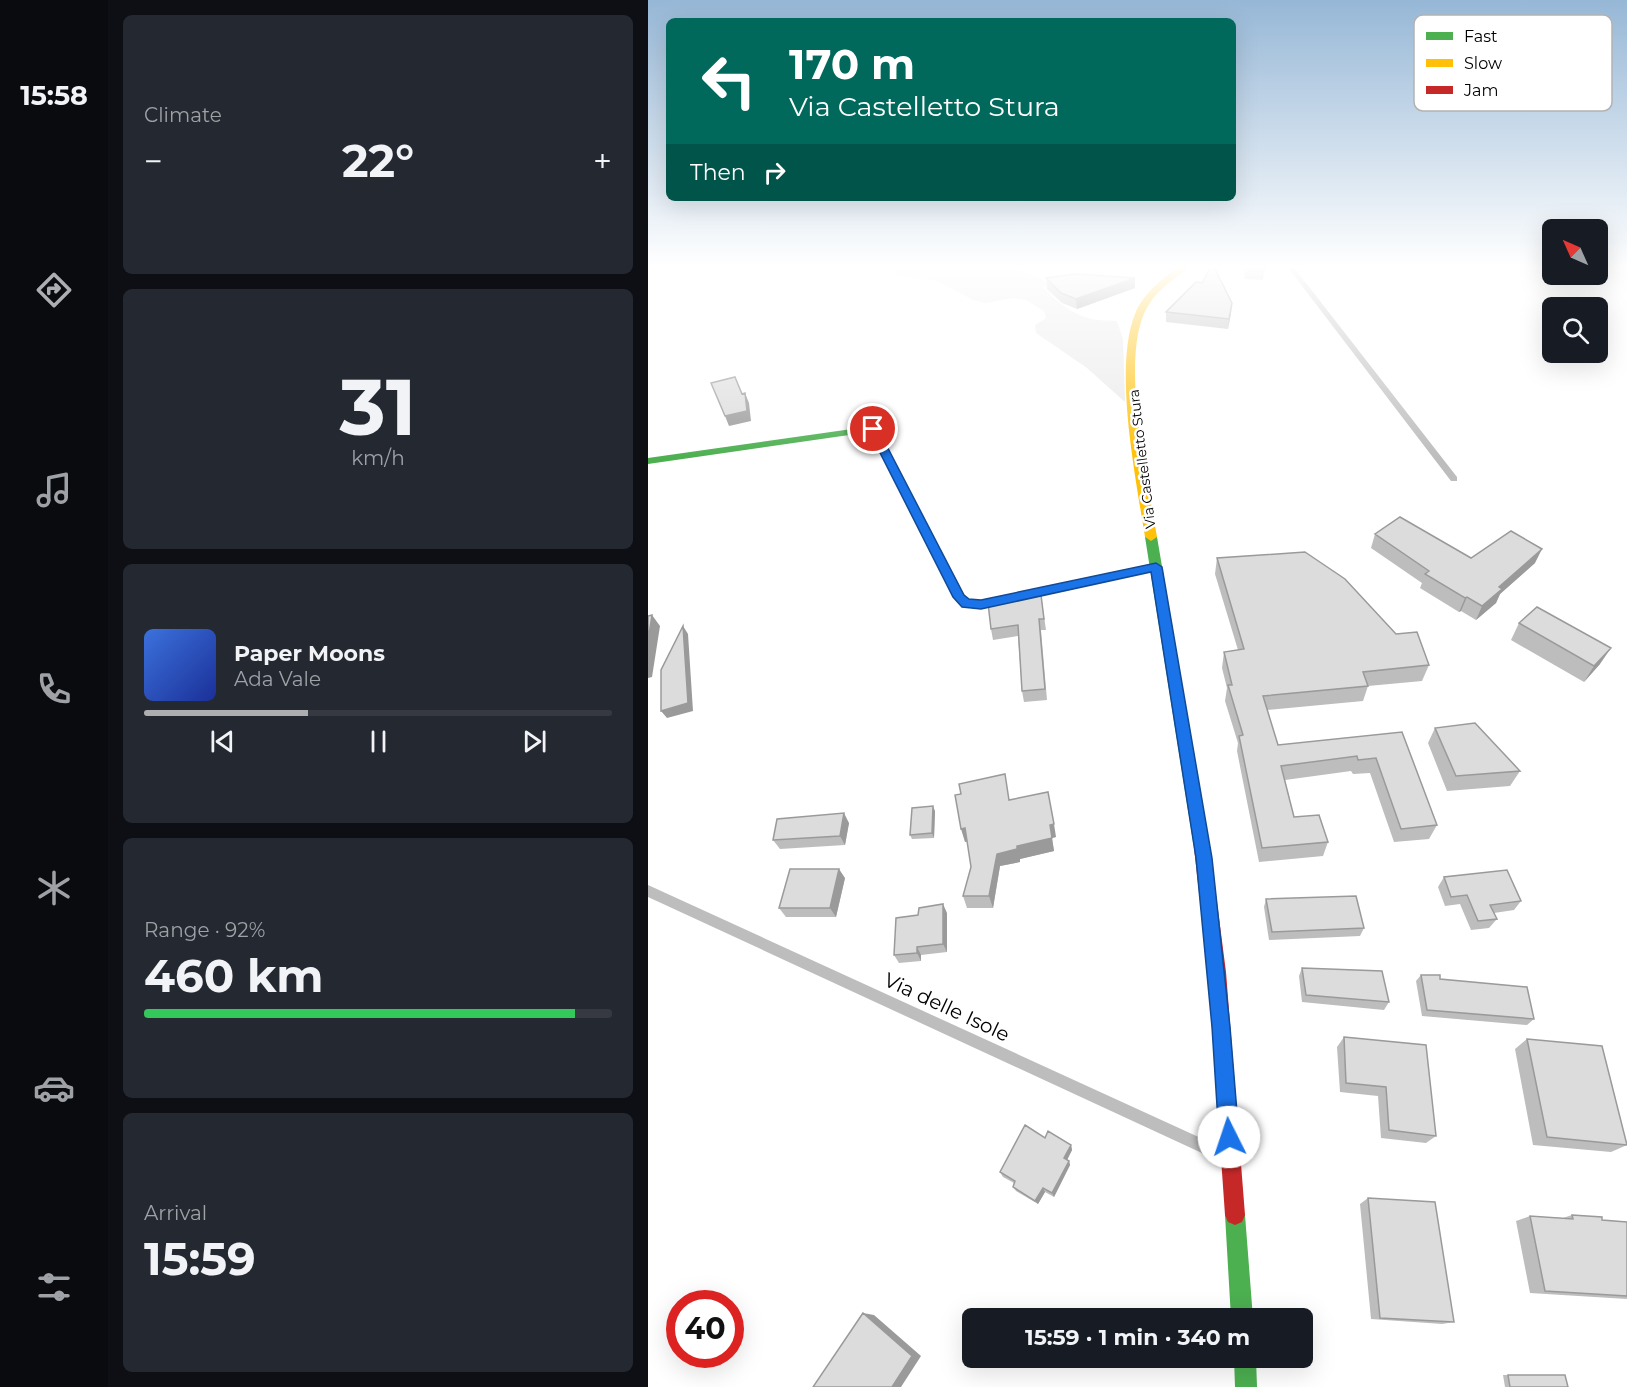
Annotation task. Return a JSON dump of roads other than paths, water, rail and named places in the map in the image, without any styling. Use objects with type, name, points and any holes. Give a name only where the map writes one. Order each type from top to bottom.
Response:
[{"type":"street","name":"Via Castelletto Stura","points":[[1134,330],[1133,385],[1138,444],[1204,858],[1221,1027],[1241,1308]]},
{"type":"street","points":[[648,461],[873,429],[959,597],[966,603],[981,604],[1156,567]]},
{"type":"street","points":[[1245,1368],[1246,1387]]},
{"type":"lane","points":[[1339,330],[1454,479]]},
{"type":"lane","name":"Via delle Isole","points":[[648,891],[1230,1159]]}]
